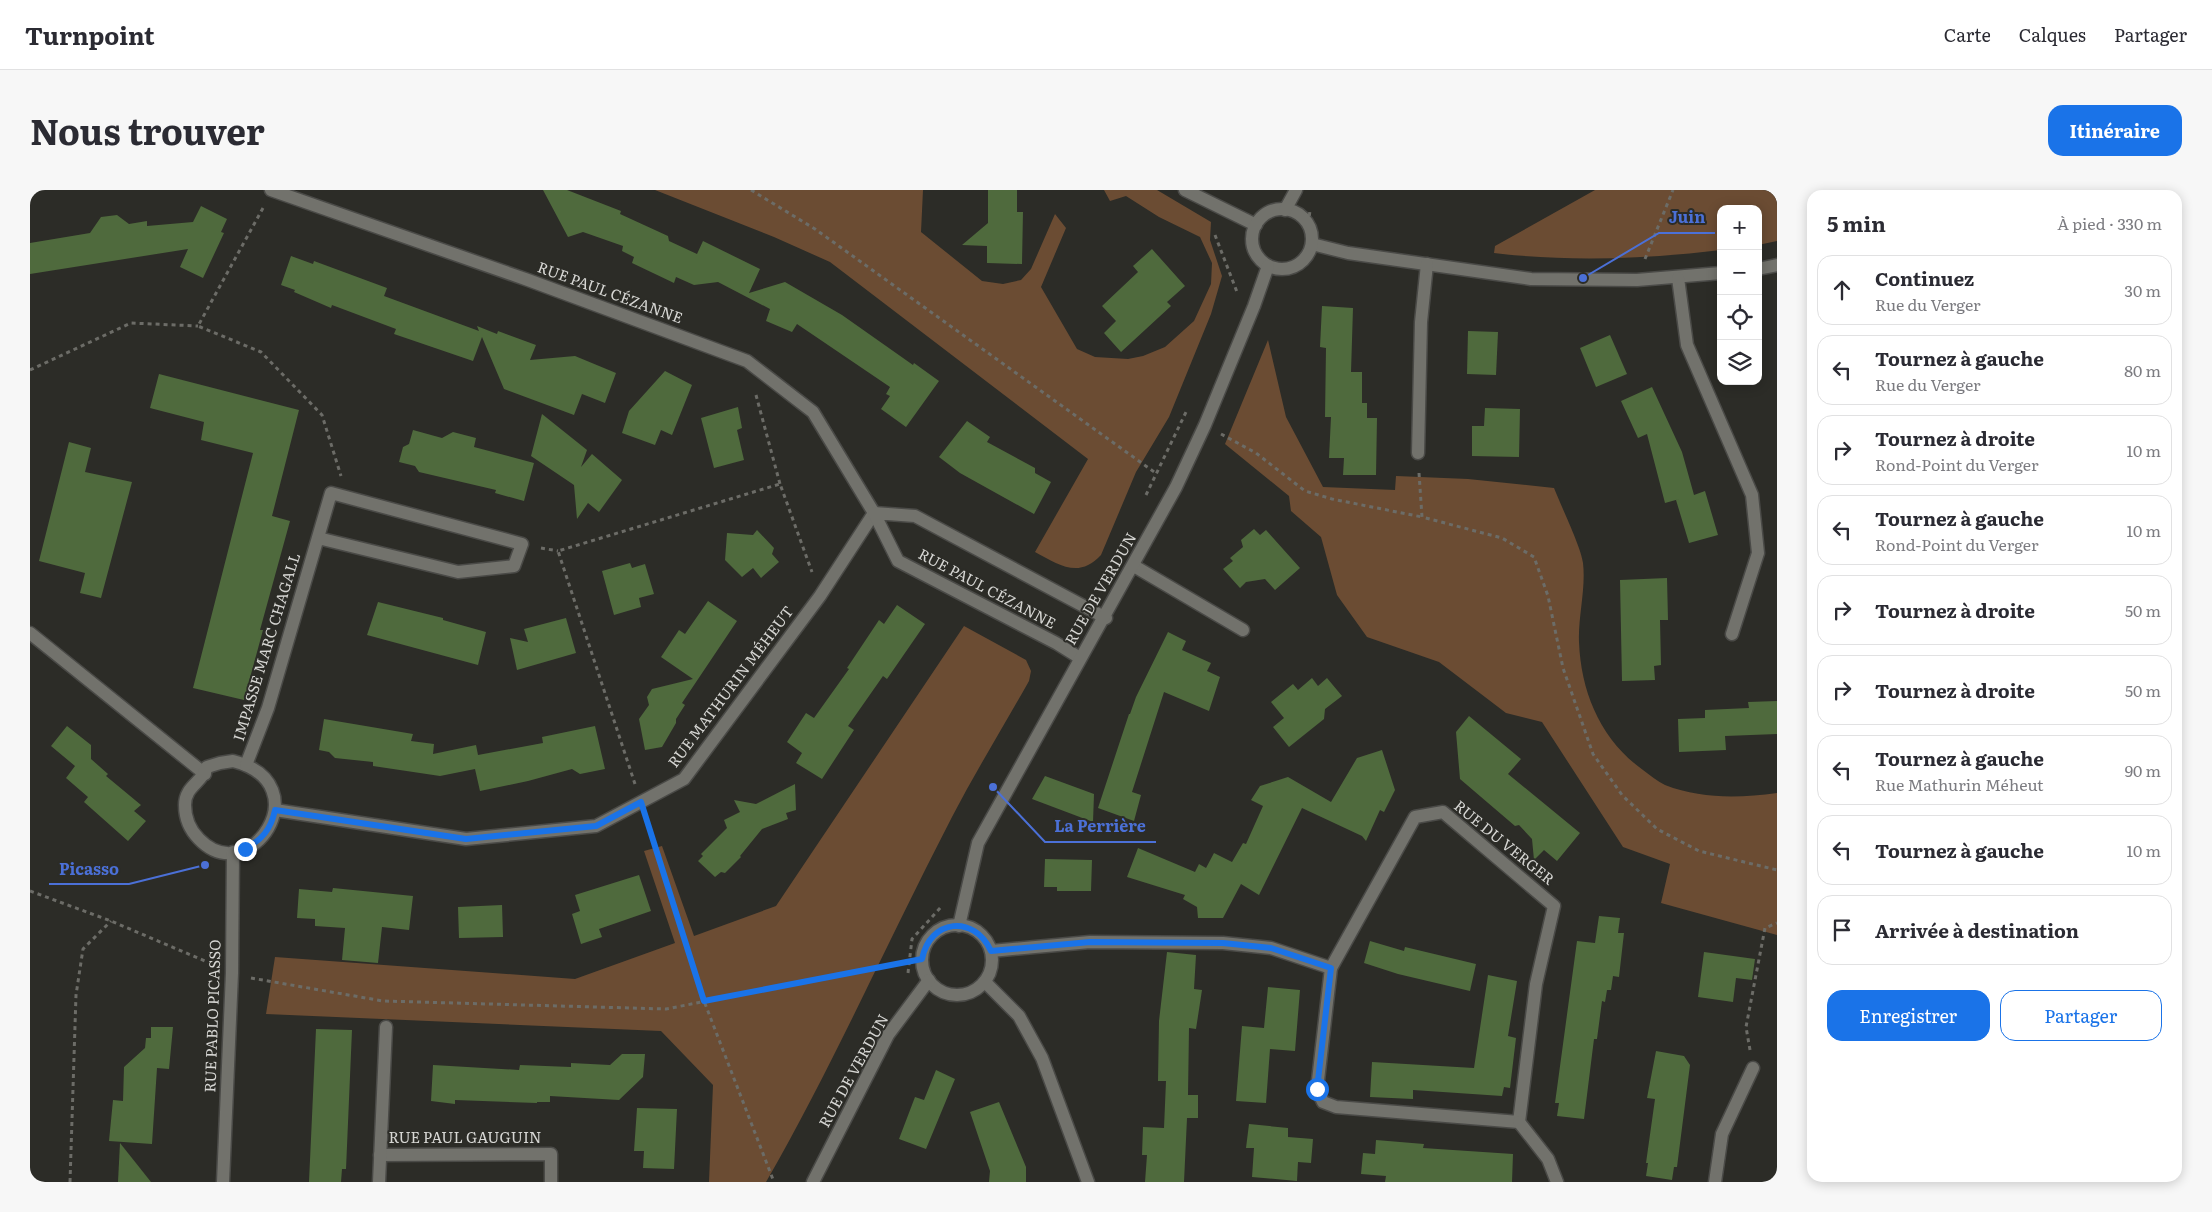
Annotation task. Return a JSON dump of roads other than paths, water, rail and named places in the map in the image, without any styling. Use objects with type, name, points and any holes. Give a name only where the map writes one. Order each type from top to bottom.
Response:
[{"type":"street","name":"RUE PAUL CÉZANNE","points":[[272,190],[528,280],[747,360],[813,412],[874,513],[898,561],[1056,643],[1080,658]]},
{"type":"street","points":[[1185,190],[1256,225]]},
{"type":"street","points":[[1285,210],[1296,190]]},
{"type":"street","points":[[1285,210],[1294,212],[1308,225],[1312,244],[1309,253],[1296,266],[1277,269],[1268,266],[1255,252],[1253,234],[1256,225],[1268,213],[1285,210]]},
{"type":"street","points":[[1312,244],[1348,253],[1531,279],[1637,280],[1717,273]]},
{"type":"street","points":[[1418,454],[1421,322],[1426,264]]},
{"type":"street","points":[[1762,268],[1777,265]]},
{"type":"street","name":"RUE DE VERDUN","points":[[959,926],[978,843],[1080,658],[1106,618],[1176,488],[1205,425],[1254,306],[1268,266]]},
{"type":"street","points":[[1678,278],[1686,345],[1752,495],[1758,553],[1732,634]]},
{"type":"street","name":"IMPASSE MARC CHAGALL","points":[[246,765],[268,708],[331,493],[522,544],[514,566],[458,572],[318,538]]},
{"type":"street","name":"RUE PAUL CÉZANNE","points":[[874,513],[915,516],[1106,618]]},
{"type":"street","name":"RUE MATHURIN MÉHEUT","points":[[275,810],[466,839],[596,826],[684,779],[820,596],[874,513]]},
{"type":"street","points":[[1134,566],[1243,630]]},
{"type":"street","points":[[30,633],[205,774]]},
{"type":"street","points":[[233,761],[246,765],[259,772],[268,783],[274,796],[275,810],[272,823],[257,843],[245,849],[233,852],[217,850],[204,844],[193,833],[186,819],[184,804],[188,789],[205,774],[207,767],[233,761]]},
{"type":"street","name":"RUE DU VERGER","points":[[1443,812],[1554,906],[1536,984],[1519,1122],[1336,1107],[1323,1102],[1317,1089],[1331,968],[1415,817],[1443,812]]},
{"type":"street","name":"RUE PABLO PICASSO","points":[[223,1182],[232,973],[233,852]]},
{"type":"street","points":[[959,926],[979,933],[991,951],[992,962],[985,982],[977,989],[956,995],[936,988],[924,970],[922,959],[925,948],[934,935],[948,927],[959,926]]},
{"type":"street","points":[[991,951],[1090,942],[1223,943],[1271,948],[1331,968]]},
{"type":"street","name":"RUE DE VERDUN","points":[[813,1182],[888,1035],[929,980]]},
{"type":"street","points":[[985,982],[1019,1016],[1042,1058],[1088,1182]]},
{"type":"street","name":"RUE PAUL GAUGUIN","points":[[379,1182],[386,1027]]},
{"type":"street","points":[[1715,1182],[1722,1134],[1753,1068]]},
{"type":"street","points":[[1519,1122],[1548,1159],[1558,1182]]},
{"type":"street","name":"RUE PAUL GAUGUIN","points":[[380,1155],[551,1154],[551,1182]]},
{"type":"place","name":"Juin","points":[[1583,278]]},
{"type":"place","name":"La Perrière","points":[[993,787]]},
{"type":"place","name":"Picasso","points":[[205,865]]}]
